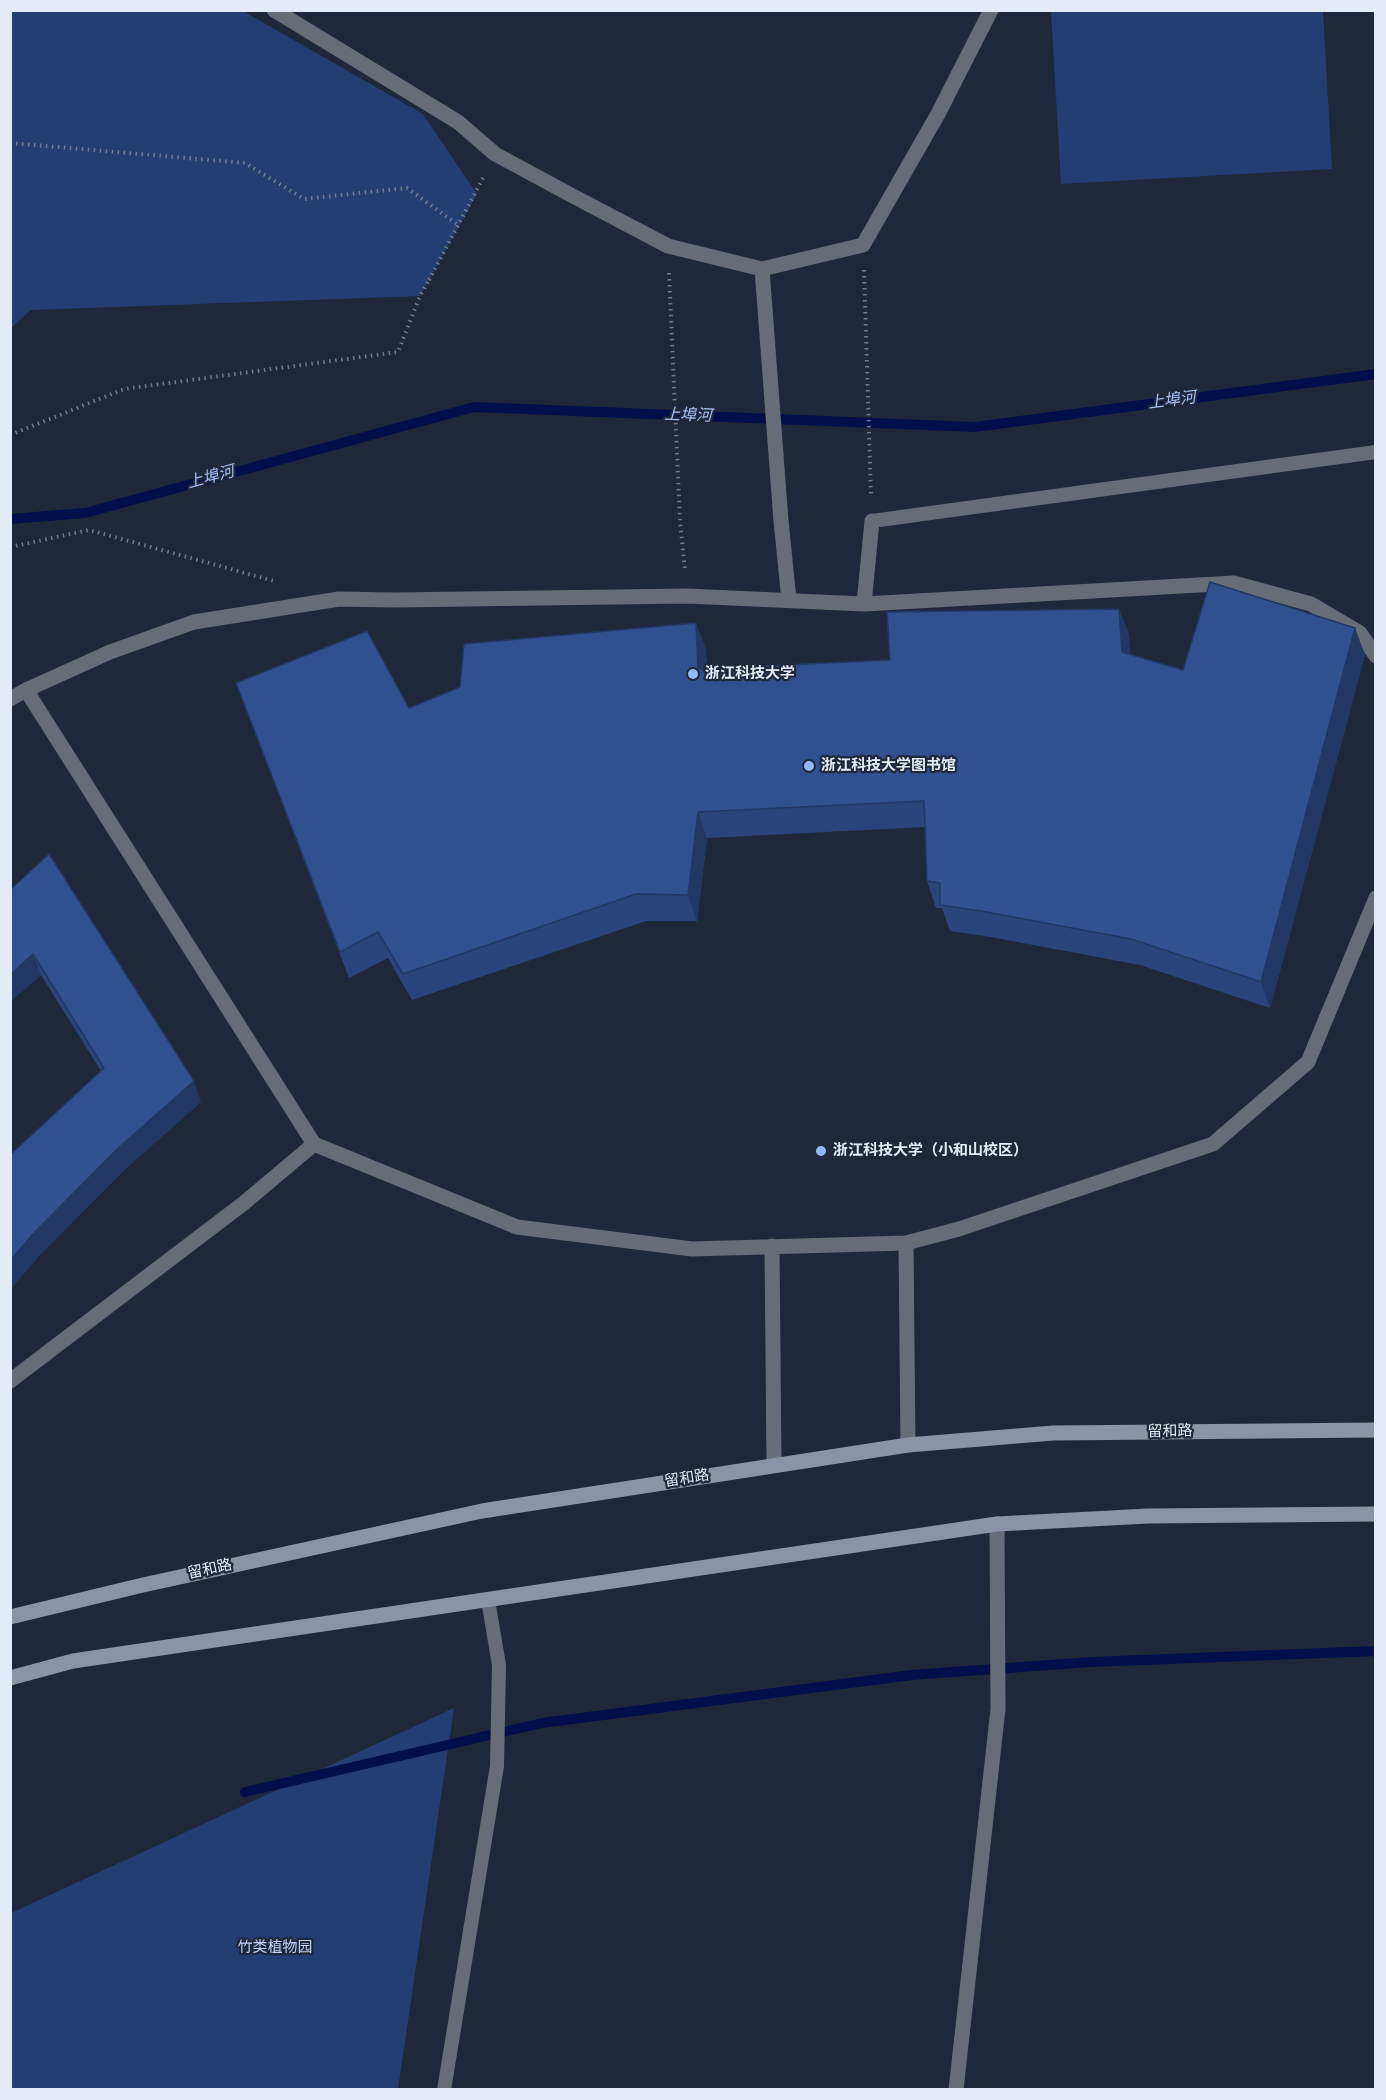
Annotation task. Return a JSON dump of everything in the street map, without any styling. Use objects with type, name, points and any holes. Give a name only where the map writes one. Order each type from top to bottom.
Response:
[{"type":"main road","name":"留和路","points":[[10,1617],[143,1585],[482,1511],[908,1445],[1053,1433],[1376,1430]]},
{"type":"main road","points":[[10,1678],[73,1661],[997,1524],[1148,1516],[1376,1514]]},
{"type":"street","points":[[274,10],[458,122],[495,154],[668,246],[762,269],[863,245],[938,114],[991,10]]},
{"type":"street","points":[[762,269],[789,600]]},
{"type":"street","points":[[864,604],[872,521]]},
{"type":"street","points":[[10,699],[110,651],[194,622],[339,599],[687,596],[864,604],[1234,583],[1311,604],[1360,633],[1376,656]]},
{"type":"street","points":[[26,690],[314,1144],[517,1227],[692,1249],[906,1243],[970,1225],[1213,1144],[1308,1062],[1376,898]]},
{"type":"street","points":[[10,1381],[244,1203],[314,1144]]},
{"type":"street","points":[[906,1243],[908,1445]]},
{"type":"street","points":[[772,1246],[774,1465]]},
{"type":"street","points":[[956,2090],[998,1708],[997,1524]]},
{"type":"lane","points":[[872,521],[1376,452]]},
{"type":"lane","points":[[444,2090],[497,1766],[499,1665],[488,1600]]},
{"type":"path","points":[[10,143],[245,163],[304,199],[407,188],[458,225]]},
{"type":"path","points":[[10,435],[124,390],[398,352],[420,296],[495,154]]},
{"type":"path","points":[[863,245],[872,521]]},
{"type":"path","points":[[668,246],[680,521],[687,596]]},
{"type":"path","points":[[420,296],[430,278]]},
{"type":"path","points":[[10,548],[89,530],[282,583]]},
{"type":"green space","points":[[11,10],[243,11],[423,114],[477,194],[420,296],[31,310],[11,328]]},
{"type":"green space","points":[[1051,11],[1323,11],[1332,169],[1061,184]]},
{"type":"green space","name":"竹类植物园","points":[[454,1708],[398,2089],[11,2089],[11,1913]]},
{"type":"building","points":[[1210,582],[1355,628],[1261,982],[1131,939],[940,905],[940,883],[927,881],[924,801],[698,812],[688,895],[636,894],[403,974],[378,932],[340,952],[236,683],[367,631],[409,708],[460,687],[464,644],[696,623],[698,669],[890,660],[887,612],[1119,609],[1122,652],[1183,670]]},
{"type":"building","points":[[49,854],[194,1081],[116,1150],[33,1234],[10,1261],[10,1155],[104,1068],[33,954],[10,975],[10,890]]},
{"type":"waterway","name":"上埠河","points":[[10,519],[85,513],[474,407],[975,427],[1376,374]]},
{"type":"waterway","points":[[245,1792],[542,1723],[912,1675],[1090,1662],[1376,1651]]},
{"type":"place","name":"浙江科技大学","points":[[693,674]]},
{"type":"place","name":"浙江科技大学图书馆","points":[[809,766]]},
{"type":"place","name":"浙江科技大学（小和山校区）","points":[[821,1151]]}]
